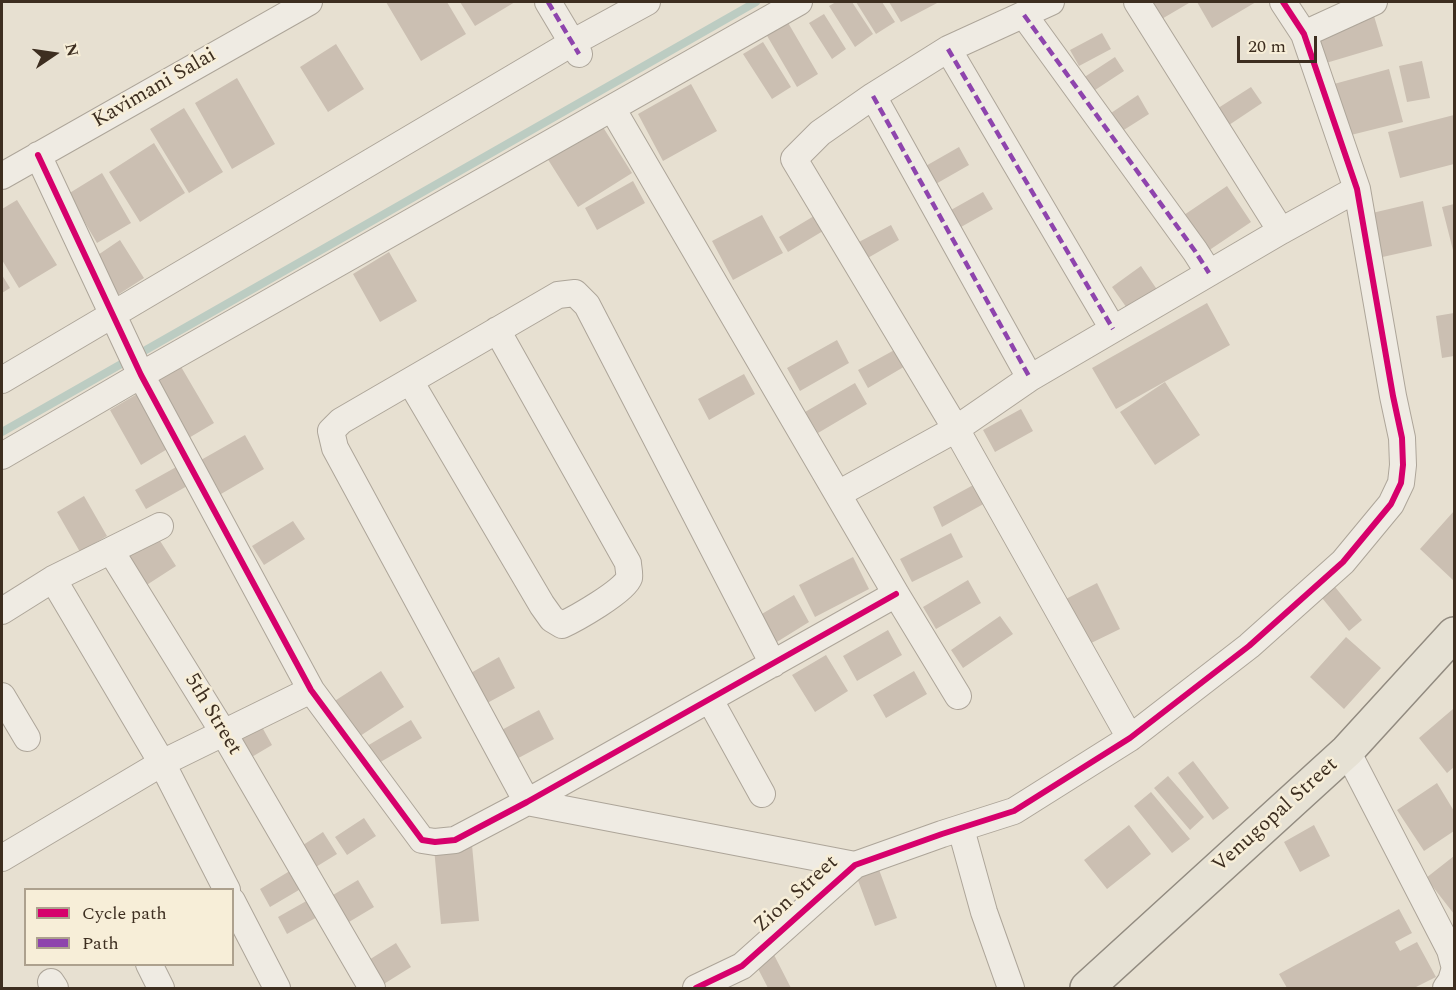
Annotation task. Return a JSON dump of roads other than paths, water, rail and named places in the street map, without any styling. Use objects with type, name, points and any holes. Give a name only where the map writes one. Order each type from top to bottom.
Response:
[{"type":"main road","name":"Venugopal Street","points":[[1087,988],[1347,751],[1455,634]]},
{"type":"street","name":"Kavimani Salai","points":[[2,176],[309,2]]},
{"type":"street","points":[[548,2],[575,49]]},
{"type":"street","points":[[2,380],[575,49],[647,2]]},
{"type":"street","points":[[2,456],[799,2]]},
{"type":"street","points":[[1051,2],[948,49],[873,96],[820,133],[794,159],[956,429],[1130,738]]},
{"type":"street","points":[[1137,2],[1281,231]]},
{"type":"street","name":"Zion Street","points":[[696,988],[742,966],[855,865],[1014,811],[1130,738],[1249,646],[1343,562],[1391,504],[1401,483],[1402,438],[1358,189],[1304,34],[1283,2]]},
{"type":"street","points":[[1304,34],[1374,2]]},
{"type":"street","points":[[1024,15],[1209,273]]},
{"type":"street","points":[[948,49],[1113,329]]},
{"type":"street","points":[[873,96],[1030,378]]},
{"type":"street","points":[[612,108],[958,696]]},
{"type":"street","points":[[38,155],[141,375],[311,690],[422,840],[435,842],[454,840],[711,700],[896,594]]},
{"type":"street","points":[[838,494],[956,429],[1030,378],[1281,231],[1358,189]]},
{"type":"street","points":[[527,802],[335,448],[331,431],[341,421],[558,295],[575,293],[587,304],[773,664]]},
{"type":"street","points":[[410,381],[542,605],[552,619],[562,625],[573,620],[622,588],[629,578],[628,563],[497,330]]},
{"type":"street","points":[[2,611],[53,579],[160,526]]},
{"type":"street","name":"5th Street","points":[[111,551],[223,732],[372,988]]},
{"type":"street","points":[[53,579],[162,763],[226,888]]},
{"type":"street","points":[[2,858],[162,763],[311,690]]},
{"type":"street","points":[[2,696],[27,738]]},
{"type":"street","points":[[711,700],[762,794]]},
{"type":"street","points":[[1347,751],[1450,950],[1455,965]]},
{"type":"street","points":[[527,802],[855,865]]},
{"type":"street","points":[[962,829],[984,912],[1011,988]]},
{"type":"street","points":[[234,905],[277,988]]},
{"type":"street","points":[[150,966],[161,988]]},
{"type":"street","points":[[1446,988],[1455,970]]},
{"type":"waterway","points":[[2,432],[756,2]]}]
